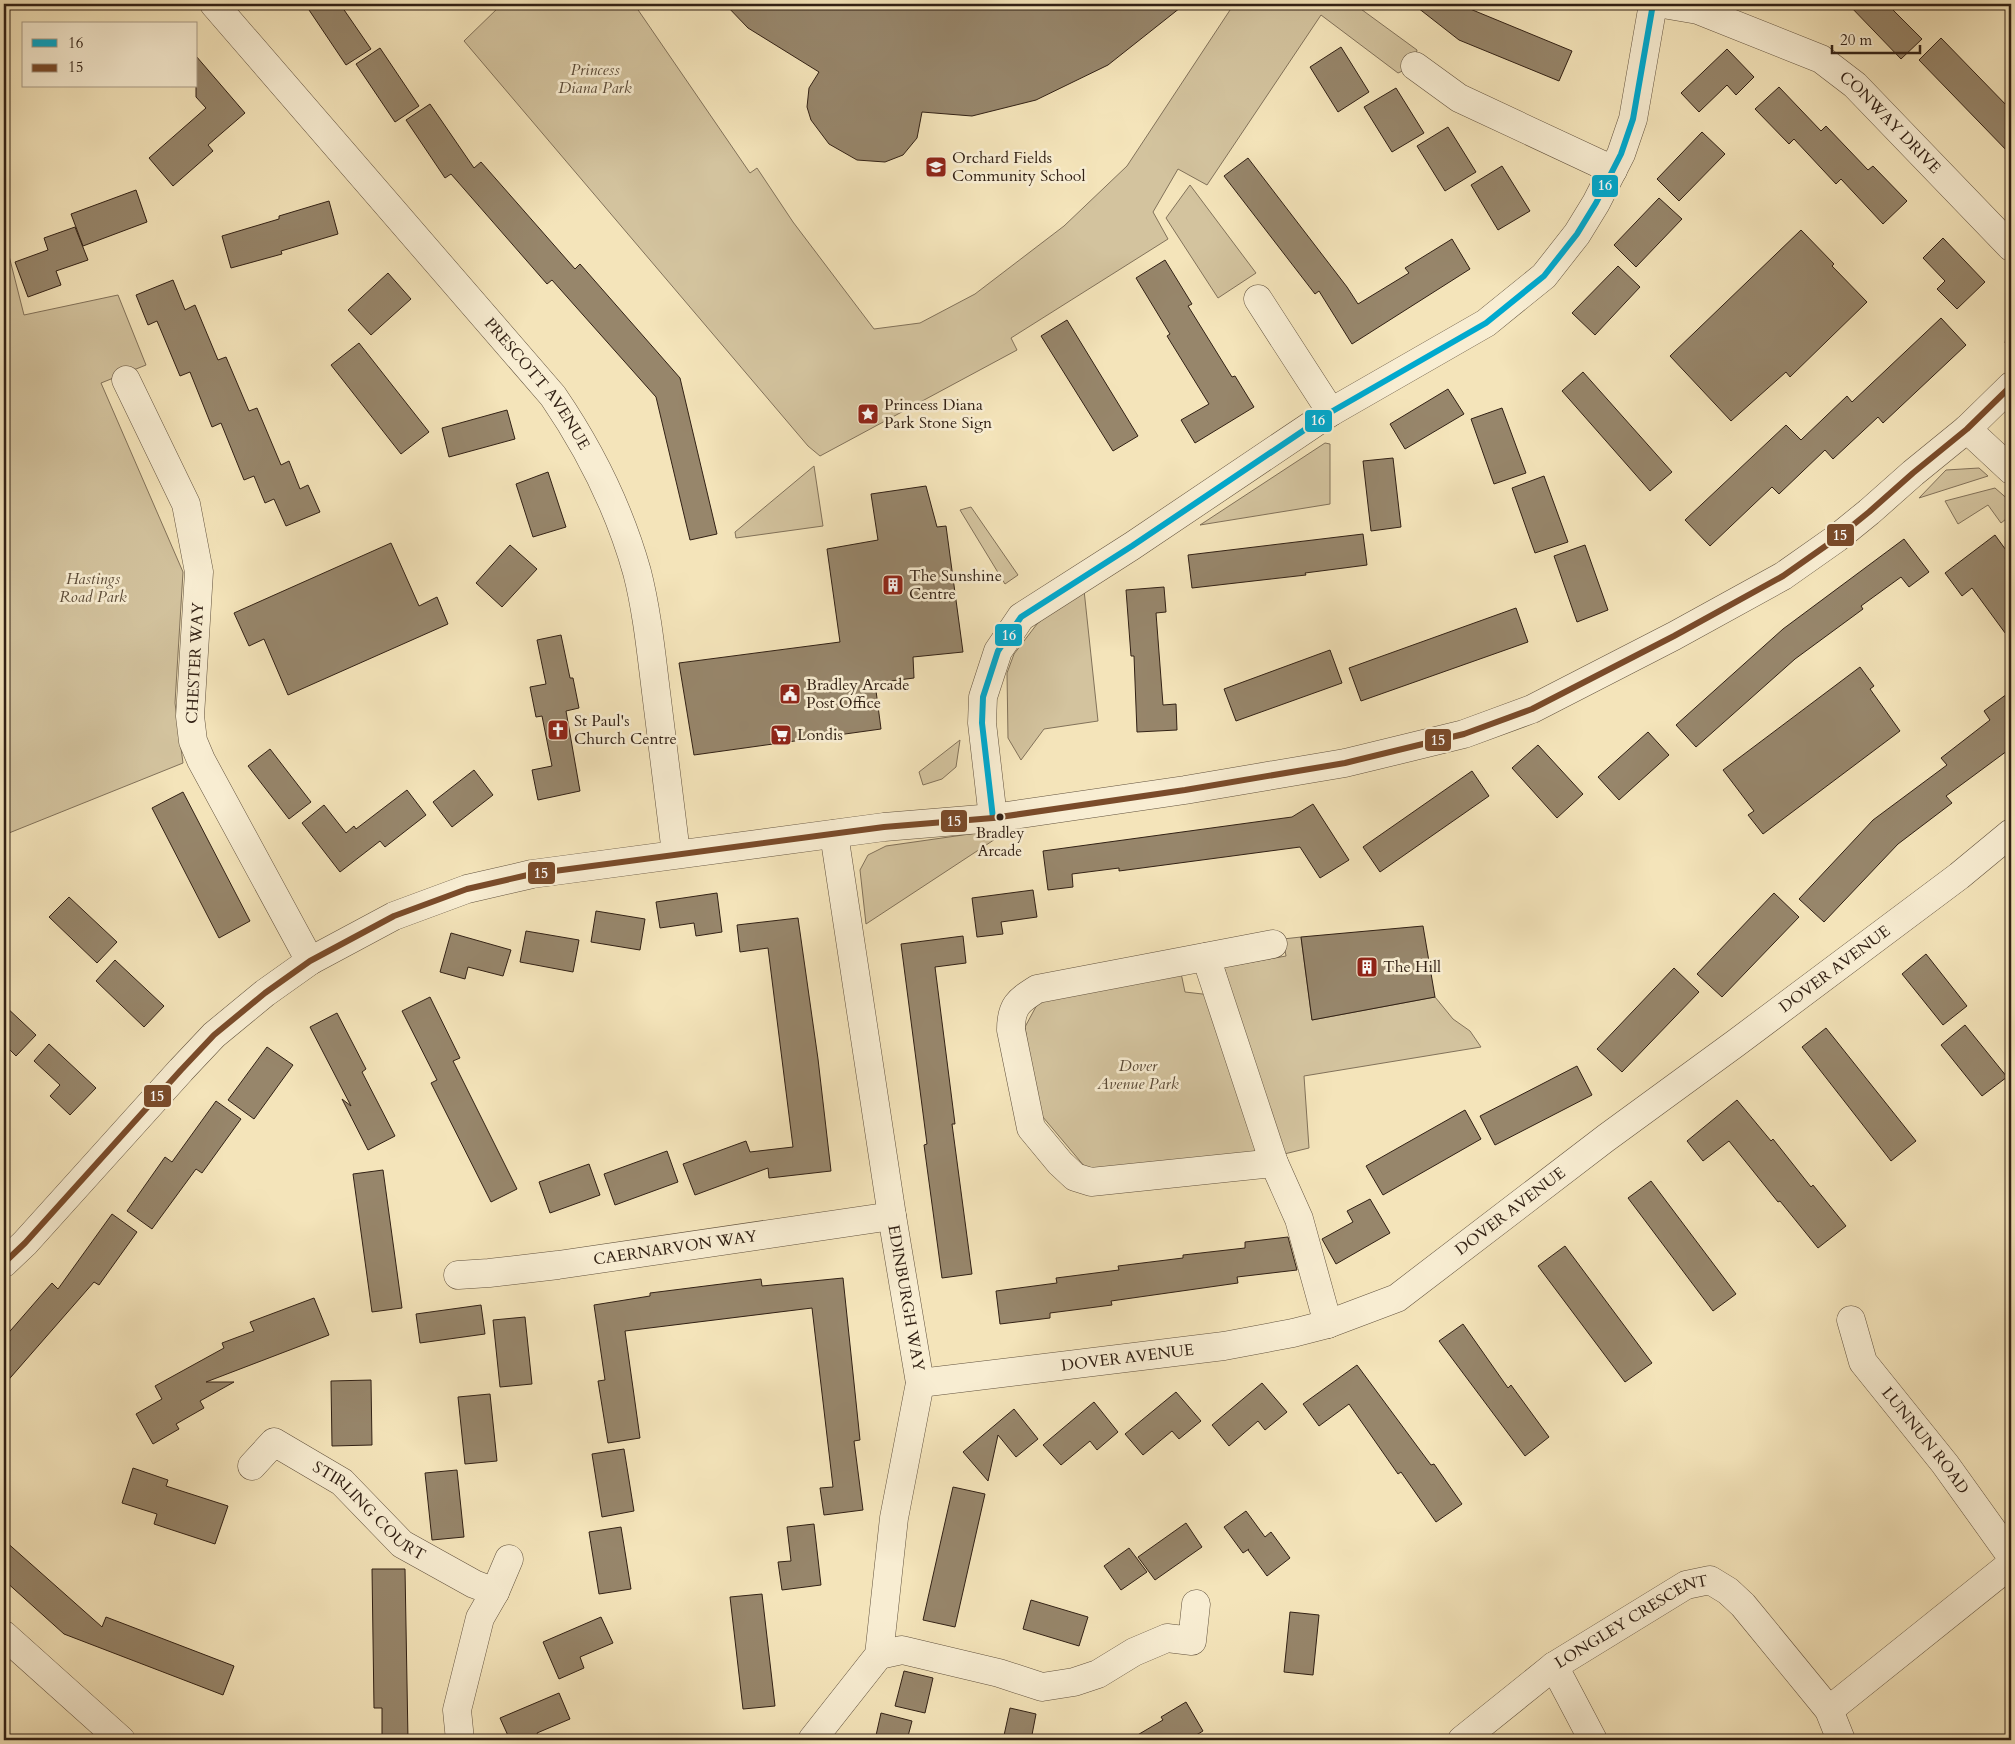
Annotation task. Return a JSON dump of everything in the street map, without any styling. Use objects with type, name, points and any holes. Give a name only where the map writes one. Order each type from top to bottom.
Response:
[{"type":"street","name":"PRESCOTT AVENUE","points":[[214,4],[553,396],[576,429],[593,459],[620,520],[637,573],[650,641],[676,854]]},
{"type":"street","points":[[993,818],[982,723],[983,697],[998,651],[1021,617],[1132,546],[1331,412],[1486,323],[1544,276],[1577,234],[1622,154],[1633,119],[1653,4]]},
{"type":"street","name":"CONWAY DRIVE","points":[[1662,4],[1698,10],[1821,59],[1855,85],[2011,248]]},
{"type":"street","points":[[1415,66],[1459,98],[1613,170]]},
{"type":"street","points":[[1258,299],[1331,412]]},
{"type":"street","name":"CHESTER WAY","points":[[126,380],[186,504],[199,572],[190,716],[192,741],[310,961]]},
{"type":"street","points":[[4,1263],[25,1244],[214,1035],[265,993],[310,961],[394,916],[468,888],[532,874],[884,827],[993,818],[1195,789],[1345,763],[1464,734],[1532,709],[1674,636],[1783,576],[1838,538],[1967,429],[2011,386]]},
{"type":"street","points":[[1967,429],[2011,470]]},
{"type":"street","name":"DOVER AVENUE","points":[[920,1383],[1224,1346],[1293,1333],[1328,1324],[1397,1298],[1606,1138],[1958,876],[2011,833]]},
{"type":"street","name":"EDINBURGH WAY","points":[[834,834],[892,1216],[920,1383],[894,1518],[879,1655]]},
{"type":"street","points":[[1273,944],[1037,989],[1020,999],[1011,1014],[1011,1030],[1030,1128],[1074,1177],[1090,1182],[1274,1163]]},
{"type":"street","points":[[1206,957],[1274,1163],[1299,1219],[1328,1324]]},
{"type":"street","name":"CAERNARVON WAY","points":[[458,1275],[558,1265],[892,1216]]},
{"type":"street","name":"LUNNUN ROAD","points":[[1851,1320],[1863,1362],[1945,1464],[2011,1556]]},
{"type":"street","name":"STIRLING COURT","points":[[252,1466],[274,1442],[342,1482],[402,1544],[474,1584],[495,1592]]},
{"type":"street","points":[[460,1740],[457,1710],[480,1618],[495,1592],[509,1559]]},
{"type":"street","points":[[1829,1710],[2011,1564]]},
{"type":"street","name":"LONGLEY CRESCENT","points":[[1462,1740],[1554,1666],[1686,1585],[1710,1580],[1728,1591],[1743,1605],[1829,1710],[1841,1740]]},
{"type":"street","points":[[812,1740],[879,1655],[902,1650],[998,1673],[1042,1687],[1074,1682],[1098,1674],[1134,1652],[1167,1638],[1192,1641],[1196,1604]]},
{"type":"street","points":[[4,1635],[121,1740]]},
{"type":"street","points":[[1554,1666],[1593,1740]]},
{"type":"green space","name":"Princess Diana Park","points":[[499,4],[634,4],[750,173],[757,168],[793,222],[874,329],[920,323],[975,294],[1064,226],[1127,166],[1234,4],[1354,4],[1417,50],[1414,66],[1398,73],[1321,15],[1207,185],[1178,169],[1153,212],[1168,239],[1011,338],[1017,350],[820,456],[808,446],[464,41],[500,6]]},
{"type":"green space","points":[[1190,185],[1256,273],[1218,298],[1166,218]]},
{"type":"green space","name":"Hastings Road Park","points":[[4,236],[24,315],[118,295],[146,365],[101,383],[183,572],[175,703],[183,763],[4,835]]},
{"type":"green space","points":[[2011,305],[2011,337],[2005,343]]},
{"type":"green space","points":[[1325,443],[1330,444],[1330,504],[1200,525]]},
{"type":"green space","points":[[814,466],[823,526],[736,538],[735,532]]},
{"type":"green space","points":[[1979,468],[1988,476],[1919,498],[1946,470]]},
{"type":"green space","points":[[1995,488],[2011,502],[2011,515],[2001,523],[1988,505],[1958,524],[1945,501]]},
{"type":"green space","points":[[971,507],[1018,575],[1005,584],[960,510]]},
{"type":"green space","points":[[1084,590],[1098,721],[1044,729],[1021,760],[1008,738],[1007,673],[1014,654],[1037,624],[1060,604]]},
{"type":"green space","points":[[960,740],[956,767],[942,779],[923,785],[919,772]]},
{"type":"green space","points":[[1012,828],[866,924],[860,870],[868,855],[886,846]]},
{"type":"green space","points":[[1301,937],[1312,1020],[1435,997],[1453,1019],[1470,1031],[1481,1047],[1304,1076],[1309,1148],[1280,1155],[1224,967],[1286,956],[1283,939]]},
{"type":"green space","name":"Dover Avenue Park","points":[[1181,973],[1185,992],[1211,995],[1263,1155],[1099,1172],[1085,1167],[1037,1110],[1025,1027],[1039,1001]]},
{"type":"building","points":[[305,4],[340,4],[371,49],[346,65]]},
{"type":"building","points":[[725,4],[1185,4],[1108,65],[1036,100],[972,116],[922,112],[917,138],[903,155],[885,162],[857,160],[829,144],[811,120],[807,107],[809,88],[819,72],[748,28]]},
{"type":"building","points":[[1413,4],[1458,4],[1572,51],[1559,81],[1459,40]]},
{"type":"building","points":[[1848,4],[1887,4],[1922,39],[1901,59]]},
{"type":"building","points":[[1941,38],[2011,110],[2011,155],[1919,60]]},
{"type":"building","points":[[1341,47],[1369,92],[1338,112],[1310,67]]},
{"type":"building","points":[[380,48],[419,106],[395,122],[356,64]]},
{"type":"building","points":[[1727,49],[1754,77],[1736,95],[1727,85],[1699,112],[1681,93]]},
{"type":"building","points":[[198,58],[245,113],[208,145],[213,151],[173,186],[149,158],[206,108],[196,97],[196,88],[198,88]]},
{"type":"building","points":[[1779,87],[1821,131],[1826,126],[1868,170],[1873,166],[1907,201],[1883,224],[1841,179],[1836,184],[1794,139],[1789,144],[1755,109]]},
{"type":"building","points":[[1396,88],[1424,133],[1392,152],[1364,107]]},
{"type":"building","points":[[430,104],[474,168],[481,162],[575,269],[580,264],[680,378],[717,534],[690,540],[656,397],[552,280],[547,284],[451,174],[445,178],[406,120]]},
{"type":"building","points":[[1448,127],[1476,172],[1445,191],[1417,146]]},
{"type":"building","points":[[1702,132],[1725,154],[1679,201],[1657,179]]},
{"type":"building","points":[[1248,158],[1358,304],[1409,273],[1405,268],[1452,239],[1470,269],[1352,344],[1319,291],[1315,294],[1224,176]]},
{"type":"building","points":[[1502,166],[1530,211],[1498,230],[1471,185]]},
{"type":"building","points":[[136,190],[147,222],[83,246],[71,214]]},
{"type":"building","points":[[1659,198],[1682,219],[1636,267],[1614,245]]},
{"type":"building","points":[[329,201],[338,234],[281,251],[282,254],[231,268],[222,236],[279,219],[279,216]]},
{"type":"building","points":[[75,227],[88,260],[56,271],[61,285],[28,297],[15,262],[48,250],[44,238]]},
{"type":"building","points":[[1801,230],[1867,302],[1790,377],[1786,372],[1731,421],[1670,356]]},
{"type":"building","points":[[1943,238],[1985,282],[1957,309],[1937,289],[1945,281],[1923,258]]},
{"type":"building","points":[[1165,260],[1192,304],[1188,306],[1232,377],[1235,376],[1254,407],[1195,443],[1181,420],[1209,404],[1167,336],[1170,334],[1136,278]]},
{"type":"building","points":[[1618,266],[1640,287],[1595,335],[1572,313]]},
{"type":"building","points":[[388,273],[411,299],[371,335],[348,310]]},
{"type":"building","points":[[173,280],[185,310],[195,305],[218,360],[226,357],[249,411],[257,408],[281,465],[289,461],[300,489],[308,485],[320,512],[286,526],[274,499],[265,503],[254,476],[244,480],[221,423],[212,427],[190,372],[180,376],[157,321],[148,325],[136,295]]},
{"type":"building","points":[[1941,318],[1966,345],[1883,423],[1878,417],[1833,459],[1825,450],[1779,494],[1772,487],[1710,546],[1685,520],[1786,425],[1801,440],[1847,396],[1852,402]]},
{"type":"building","points":[[1067,320],[1138,436],[1113,451],[1041,336]]},
{"type":"building","points":[[359,343],[429,432],[401,454],[331,365]]},
{"type":"building","points":[[1583,372],[1672,472],[1650,491],[1562,391]]},
{"type":"building","points":[[1448,389],[1464,414],[1405,449],[1390,424]]},
{"type":"building","points":[[1502,408],[1526,473],[1494,484],[1471,419]]},
{"type":"building","points":[[507,410],[515,439],[449,457],[442,428]]},
{"type":"building","points":[[1393,458],[1401,527],[1371,531],[1363,461]]},
{"type":"building","points":[[548,472],[566,527],[533,537],[516,484]]},
{"type":"building","points":[[1544,476],[1568,542],[1535,553],[1512,488]]},
{"type":"building","points":[[926,486],[937,527],[946,526],[963,652],[913,657],[914,678],[875,683],[881,729],[694,755],[679,663],[840,642],[827,549],[878,540],[871,494]]},
{"type":"building","points":[[1363,534],[1367,565],[1305,573],[1306,575],[1192,588],[1188,555]]},
{"type":"building","points":[[1995,535],[2011,557],[2011,641],[1972,588],[1962,596],[1945,573]]},
{"type":"building","points":[[1904,539],[1929,572],[1909,587],[1901,577],[1861,606],[1863,609],[1795,659],[1696,747],[1676,725],[1783,629]]},
{"type":"building","points":[[391,543],[419,606],[437,597],[448,624],[288,695],[264,639],[249,646],[234,613]]},
{"type":"building","points":[[510,545],[537,569],[502,607],[476,583]]},
{"type":"building","points":[[1585,545],[1608,610],[1577,622],[1554,556]]},
{"type":"building","points":[[1164,587],[1166,612],[1156,613],[1163,705],[1176,704],[1177,730],[1137,732],[1134,656],[1131,656],[1126,590]]},
{"type":"building","points":[[1516,608],[1528,642],[1361,701],[1349,668]]},
{"type":"building","name":"St Paul's Church Centre","points":[[561,635],[570,678],[573,678],[579,708],[566,711],[580,791],[538,800],[532,770],[552,766],[542,716],[536,717],[530,687],[546,684],[537,640]]},
{"type":"building","points":[[1330,650],[1342,683],[1236,721],[1224,689]]},
{"type":"building","points":[[1860,667],[1874,686],[1870,689],[1900,731],[1763,834],[1748,815],[1754,811],[1723,770]]},
{"type":"building","points":[[2011,691],[2011,748],[1946,796],[1952,803],[1898,844],[1824,922],[1799,899],[1873,820],[1947,765],[1941,758],[1990,720],[1984,711]]},
{"type":"building","points":[[1648,732],[1669,755],[1619,800],[1598,777]]},
{"type":"building","points":[[1538,745],[1583,794],[1557,818],[1512,768]]},
{"type":"building","points":[[270,749],[311,802],[289,819],[248,766]]},
{"type":"building","points":[[474,770],[493,795],[452,827],[433,802]]},
{"type":"building","points":[[1472,771],[1489,796],[1380,872],[1363,847]]},
{"type":"building","points":[[407,790],[426,815],[385,847],[380,841],[340,872],[302,823],[324,805],[346,833],[354,826],[356,829]]},
{"type":"building","points":[[183,792],[250,921],[219,938],[152,808]]},
{"type":"building","points":[[1313,804],[1349,860],[1320,878],[1300,847],[1119,871],[1119,868],[1072,874],[1073,887],[1048,890],[1043,851],[1292,817]]},
{"type":"building","points":[[1033,890],[1037,917],[1001,922],[1003,934],[977,937],[972,898]]},
{"type":"building","points":[[717,893],[722,932],[696,936],[694,923],[660,928],[656,902]]},
{"type":"building","points":[[1774,893],[1799,917],[1722,997],[1697,974]]},
{"type":"building","points":[[69,897],[117,942],[97,963],[49,917]]},
{"type":"building","points":[[596,911],[645,919],[640,950],[591,942]]},
{"type":"building","points":[[798,918],[818,1059],[831,1171],[769,1178],[768,1168],[695,1195],[683,1164],[746,1141],[750,1152],[793,1147],[768,948],[740,952],[737,925]]},
{"type":"building","name":"The Hill","points":[[1423,926],[1435,997],[1312,1020],[1301,937]]},
{"type":"building","points":[[526,931],[579,940],[573,972],[520,962]]},
{"type":"building","points":[[451,933],[511,950],[503,976],[468,967],[465,979],[440,972]]},
{"type":"building","points":[[963,936],[966,963],[935,967],[955,1124],[952,1124],[972,1274],[942,1278],[924,1145],[927,1144],[901,944]]},
{"type":"building","points":[[1926,954],[1967,1006],[1943,1025],[1902,974]]},
{"type":"building","points":[[115,960],[164,1006],[144,1027],[96,981]]},
{"type":"building","points":[[1674,968],[1699,992],[1622,1072],[1597,1049]]},
{"type":"building","points":[[430,997],[460,1058],[453,1061],[517,1189],[491,1202],[431,1083],[437,1080],[402,1011]]},
{"type":"building","points":[[4,1005],[36,1035],[16,1056],[4,1044]]},
{"type":"building","points":[[337,1013],[366,1069],[362,1072],[395,1136],[368,1150],[342,1099],[351,1106],[310,1027]]},
{"type":"building","points":[[1965,1025],[2007,1077],[1982,1096],[1941,1045]]},
{"type":"building","points":[[1826,1028],[1916,1141],[1891,1161],[1802,1047]]},
{"type":"building","points":[[49,1044],[96,1088],[70,1115],[50,1096],[60,1085],[34,1061]]},
{"type":"building","points":[[267,1047],[293,1065],[254,1119],[228,1100]]},
{"type":"building","points":[[1577,1066],[1592,1095],[1495,1145],[1480,1116]]},
{"type":"building","points":[[1737,1100],[1771,1141],[1773,1139],[1811,1187],[1813,1185],[1846,1226],[1818,1248],[1729,1141],[1703,1161],[1687,1141]]},
{"type":"building","points":[[216,1101],[241,1119],[202,1173],[196,1169],[152,1229],[127,1211],[165,1157],[172,1162]]},
{"type":"building","points":[[1465,1110],[1481,1139],[1383,1195],[1366,1166]]},
{"type":"building","points":[[667,1151],[678,1182],[615,1205],[604,1174]]},
{"type":"building","points":[[589,1164],[600,1195],[550,1213],[539,1182]]},
{"type":"building","points":[[383,1170],[402,1308],[372,1312],[353,1174]]},
{"type":"building","points":[[1651,1181],[1736,1294],[1713,1311],[1628,1198]]},
{"type":"building","points":[[1370,1199],[1390,1233],[1336,1264],[1322,1239],[1353,1222],[1347,1211]]},
{"type":"building","points":[[112,1214],[137,1232],[99,1285],[94,1282],[4,1385],[4,1338],[52,1283],[58,1289]]},
{"type":"building","points":[[1288,1237],[1297,1270],[1237,1277],[1238,1283],[1111,1301],[1112,1305],[1050,1313],[1050,1318],[1000,1324],[996,1291],[1057,1283],[1056,1278],[1119,1270],[1118,1266],[1183,1258],[1183,1255],[1245,1248],[1245,1242]]},
{"type":"building","points":[[1565,1246],[1652,1363],[1625,1382],[1538,1266]]},
{"type":"building","points":[[843,1278],[860,1440],[854,1441],[863,1510],[824,1515],[820,1488],[833,1487],[812,1308],[625,1331],[640,1438],[608,1443],[598,1381],[605,1380],[594,1305],[650,1296],[650,1293],[761,1279],[762,1286]]},
{"type":"building","points":[[314,1298],[329,1335],[206,1382],[234,1382],[200,1401],[204,1408],[176,1424],[179,1429],[153,1444],[136,1414],[162,1399],[155,1386],[224,1348],[222,1343],[254,1331],[250,1322]]},
{"type":"building","points":[[481,1305],[485,1334],[420,1343],[416,1314]]},
{"type":"building","points":[[525,1317],[532,1384],[500,1387],[493,1320]]},
{"type":"building","points":[[1463,1324],[1508,1388],[1511,1385],[1549,1437],[1525,1456],[1439,1341]]},
{"type":"building","points":[[1357,1365],[1431,1465],[1434,1464],[1462,1504],[1436,1522],[1401,1472],[1398,1474],[1349,1404],[1319,1426],[1303,1404]]},
{"type":"building","points":[[371,1380],[372,1445],[332,1446],[331,1381]]},
{"type":"building","points":[[1262,1383],[1287,1412],[1265,1430],[1258,1421],[1229,1446],[1212,1425]]},
{"type":"building","points":[[1176,1392],[1201,1421],[1179,1439],[1172,1431],[1143,1455],[1125,1434]]},
{"type":"building","points":[[490,1394],[497,1461],[465,1464],[458,1397]]},
{"type":"building","points":[[1094,1402],[1118,1432],[1097,1450],[1090,1441],[1061,1465],[1043,1445]]},
{"type":"building","points":[[1014,1409],[1038,1439],[1016,1457],[998,1435],[988,1481],[963,1452]]},
{"type":"building","points":[[624,1449],[634,1511],[602,1517],[592,1454]]},
{"type":"building","points":[[133,1468],[168,1480],[166,1486],[228,1506],[215,1544],[154,1524],[157,1514],[122,1503]]},
{"type":"building","points":[[457,1470],[464,1537],[432,1540],[425,1473]]},
{"type":"building","points":[[953,1487],[985,1494],[955,1627],[923,1620]]},
{"type":"building","points":[[1246,1511],[1265,1537],[1271,1532],[1290,1558],[1267,1576],[1249,1549],[1243,1553],[1224,1527]]},
{"type":"building","points":[[1186,1523],[1202,1547],[1155,1580],[1138,1557]]},
{"type":"building","points":[[814,1524],[821,1585],[782,1590],[778,1562],[791,1561],[787,1527]]},
{"type":"building","points":[[621,1527],[631,1589],[599,1594],[589,1532]]},
{"type":"building","points":[[4,1540],[102,1627],[106,1617],[234,1666],[223,1695],[64,1634],[4,1580]]},
{"type":"building","points":[[1129,1548],[1147,1572],[1121,1590],[1104,1566]]},
{"type":"building","points":[[372,1569],[405,1569],[408,1740],[382,1740],[382,1708],[374,1708]]},
{"type":"building","points":[[762,1594],[775,1706],[743,1709],[730,1597]]},
{"type":"building","points":[[1031,1600],[1088,1617],[1079,1646],[1023,1629]]},
{"type":"building","points":[[1290,1612],[1319,1615],[1313,1675],[1284,1672]]},
{"type":"building","points":[[601,1617],[613,1643],[580,1657],[584,1668],[559,1679],[543,1642]]},
{"type":"building","points":[[904,1671],[933,1678],[925,1713],[895,1706]]},
{"type":"building","points":[[559,1693],[570,1719],[537,1733],[540,1740],[510,1740],[500,1718]]},
{"type":"building","points":[[1186,1702],[1203,1731],[1188,1740],[1129,1740],[1163,1720],[1161,1717]]},
{"type":"building","points":[[1010,1708],[1036,1714],[1031,1740],[1003,1740]]},
{"type":"building","points":[[881,1713],[912,1721],[907,1740],[875,1740]]},
{"type":"transit line","name":"16","points":[[993,818],[982,723],[983,697],[998,651],[1021,617],[1132,546],[1331,412],[1486,323],[1544,276],[1577,234],[1596,203],[1621,154],[1633,119],[1653,4]]},
{"type":"transit line","name":"15","points":[[4,1263],[25,1243],[214,1035],[265,993],[310,961],[394,916],[467,889],[532,874],[884,827],[993,818],[1185,790],[1345,763],[1464,734],[1532,709],[1674,636],[1783,576],[1837,538],[1869,512],[1967,429],[2011,386]]},
{"type":"place","name":"Orchard Fields Community School","points":[[936,167]]},
{"type":"place","name":"Princess Diana Park Stone Sign","points":[[868,414]]},
{"type":"place","name":"The Sunshine Centre","points":[[893,585]]},
{"type":"place","name":"Bradley Arcade Post Office","points":[[790,694]]},
{"type":"place","name":"St Paul's Church Centre","points":[[558,730]]},
{"type":"place","name":"Londis","points":[[781,735]]},
{"type":"place","name":"Bradley Arcade","points":[[1000,817]]},
{"type":"place","name":"The Hill","points":[[1367,967]]}]
